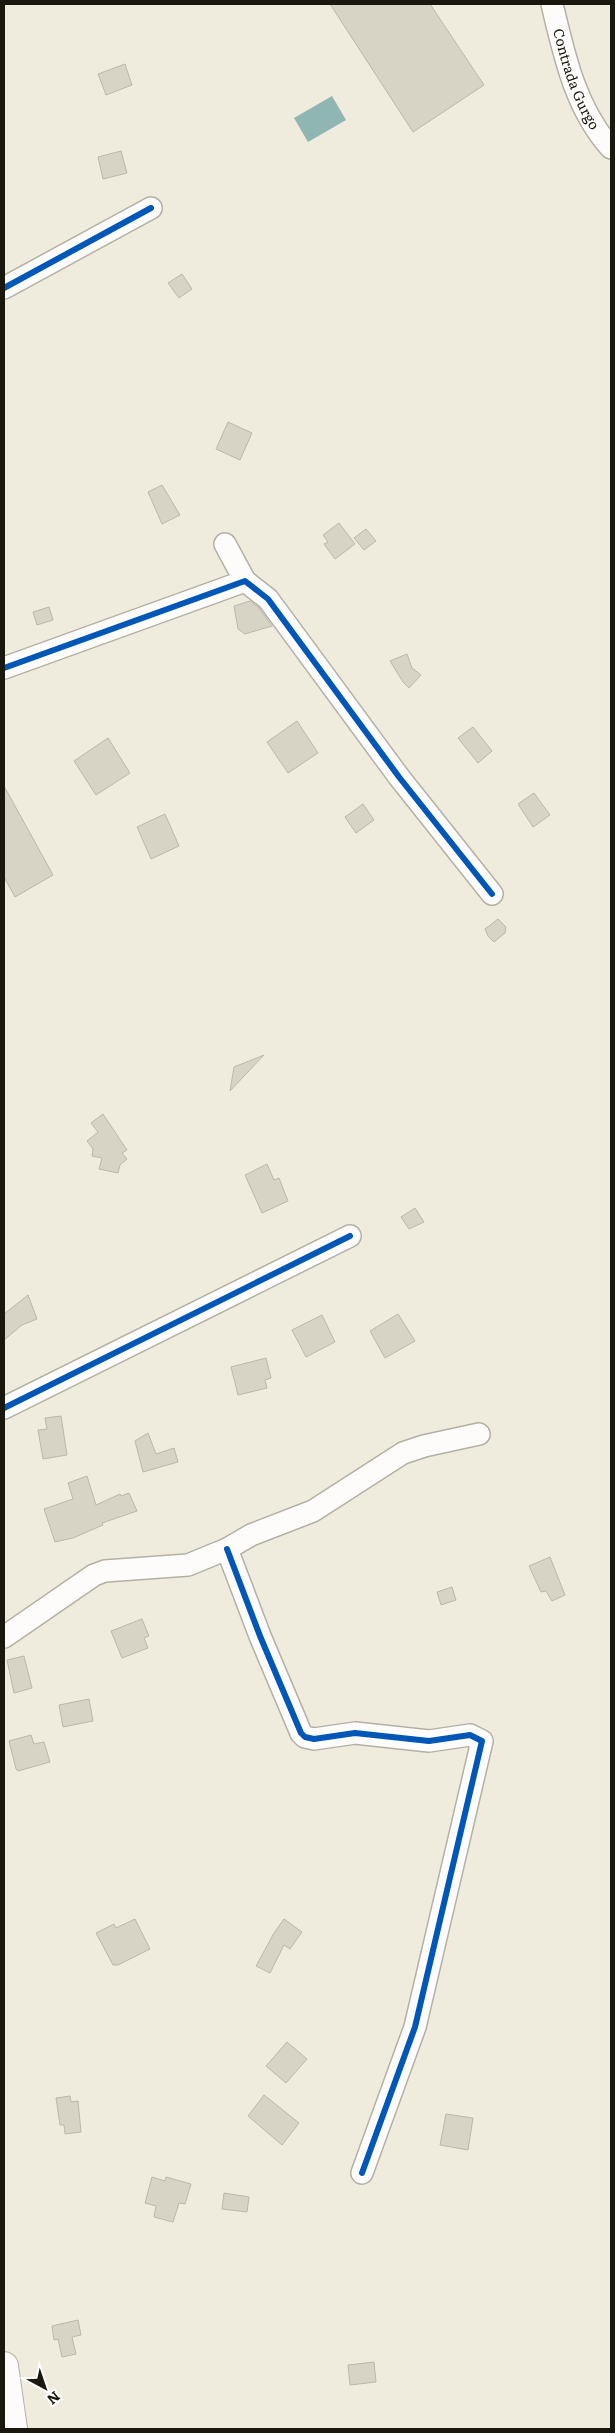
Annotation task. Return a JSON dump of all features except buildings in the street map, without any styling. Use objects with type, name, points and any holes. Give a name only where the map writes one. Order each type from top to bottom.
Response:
[{"type":"main road","points":[[4,2366],[12,2429]]},
{"type":"street","name":"Contrada Gurgo","points":[[552,4],[567,68],[590,118],[611,148]]},
{"type":"street","points":[[4,288],[151,208]]},
{"type":"street","points":[[226,544],[245,581],[268,599],[399,777],[492,894]]},
{"type":"street","points":[[4,668],[245,581]]},
{"type":"street","points":[[4,1408],[350,1236]]},
{"type":"street","points":[[4,1637],[94,1575],[105,1571],[188,1565],[227,1549],[251,1535],[313,1511],[403,1453],[424,1446],[478,1434]]},
{"type":"street","points":[[227,1549],[260,1636],[301,1733],[305,1737],[314,1738],[354,1733],[429,1741],[470,1735],[482,1741],[415,2027],[362,2173]]},
{"type":"water","points":[[332,96],[346,120],[308,142],[294,118]]},
{"type":"cycle path","points":[[4,288],[151,208]]},
{"type":"cycle path","points":[[4,668],[245,581],[268,599],[399,777],[492,894]]},
{"type":"cycle path","points":[[4,1408],[350,1236]]},
{"type":"cycle path","points":[[227,1549],[260,1636],[301,1733],[305,1737],[314,1739],[355,1733],[429,1741],[470,1735],[482,1741],[415,2027],[362,2173]]}]
